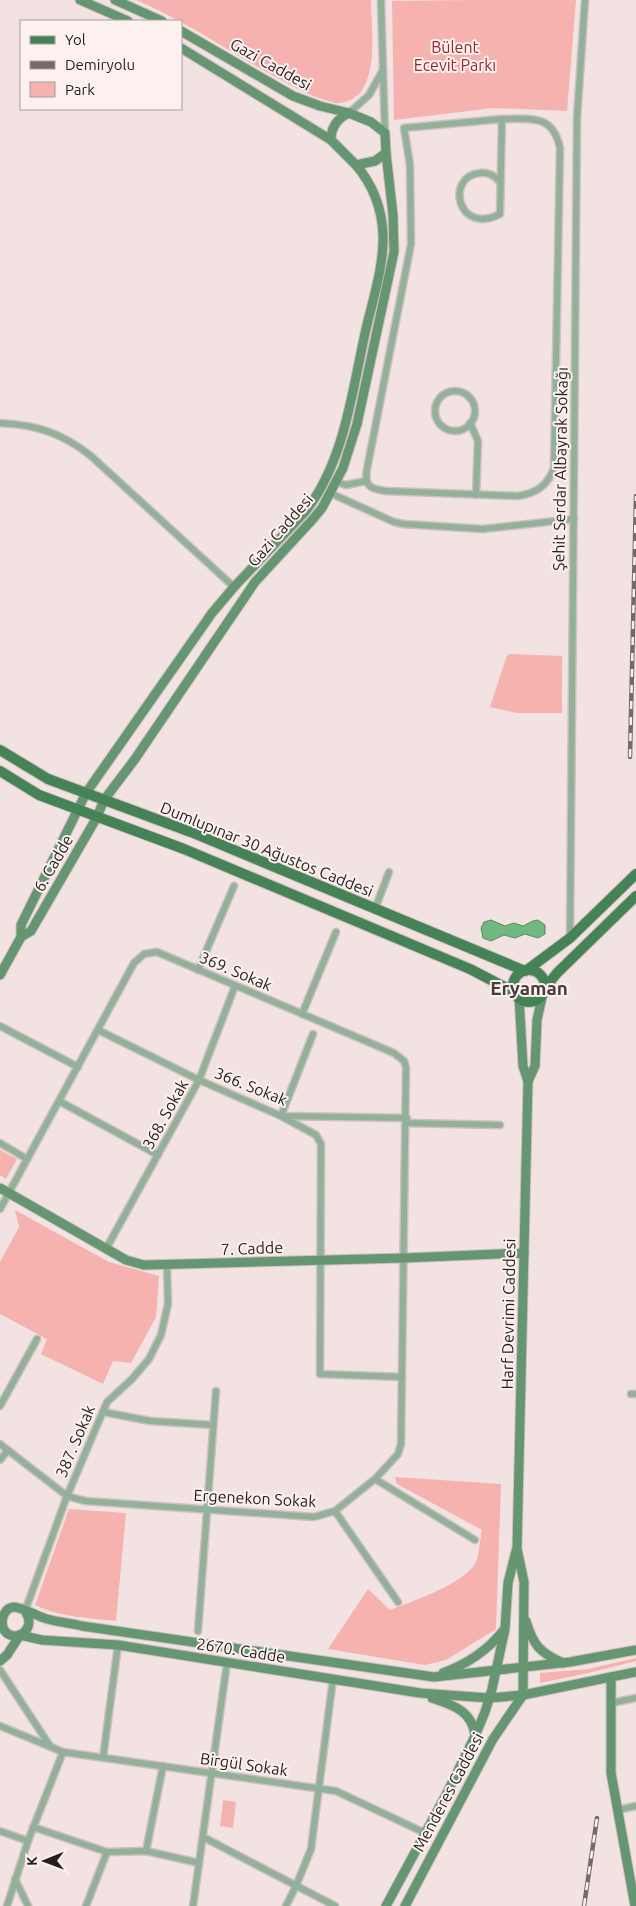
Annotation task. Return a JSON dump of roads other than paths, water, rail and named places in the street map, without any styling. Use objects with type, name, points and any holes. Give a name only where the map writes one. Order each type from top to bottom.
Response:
[{"type":"main road","points":[[80,0],[126,20]]},
{"type":"main road","points":[[115,0],[160,20]]},
{"type":"main road","name":"Gazi Caddesi","points":[[182,31],[293,96],[349,114]]},
{"type":"main road","name":"Gazi Caddesi","points":[[182,49],[331,140]]},
{"type":"main road","points":[[349,114],[371,122],[385,133],[386,152],[375,161],[356,165],[331,140],[336,122],[349,114]]},
{"type":"main road","name":"Gazi Caddesi","points":[[104,800],[135,759],[255,582],[314,519],[336,482],[355,431],[392,263],[394,232],[386,152]]},
{"type":"main road","name":"Gazi Caddesi","points":[[86,793],[212,613],[304,512],[327,477],[341,442],[382,255],[382,221],[377,202],[372,187],[356,165]]},
{"type":"main road","points":[[327,477],[336,482]]},
{"type":"main road","points":[[212,613],[226,623]]},
{"type":"main road","name":"Dumlupınar 30 Ağustos Caddesi","points":[[0,750],[48,779],[191,832],[526,970]]},
{"type":"main road","name":"Dumlupınar 30 Ağustos Caddesi","points":[[0,772],[39,795],[184,850],[470,969],[517,995]]},
{"type":"main road","name":"6. Cadde","points":[[0,975],[21,937],[21,925],[86,793]]},
{"type":"main road","name":"6. Cadde","points":[[21,937],[31,931],[97,817],[104,800]]},
{"type":"main road","points":[[636,874],[570,938],[518,974],[514,983],[517,995],[523,1000],[537,1000],[557,973],[636,896]]},
{"type":"main road","points":[[526,970],[537,972],[543,978],[544,990]]},
{"type":"main road","name":"Harf Devrimi Caddesi","points":[[528,1080],[535,1066],[537,1020],[544,990]]},
{"type":"main road","name":"Harf Devrimi Caddesi","points":[[517,995],[523,1066],[528,1080],[517,1549],[524,1582],[523,1696]]},
{"type":"main road","name":"7. Cadde","points":[[0,1188],[126,1260],[144,1265],[321,1261],[524,1253]]},
{"type":"main road","name":"Harf Devrimi Caddesi","points":[[496,1669],[505,1628],[508,1583],[517,1549]]},
{"type":"main road","points":[[0,1661],[7,1655],[29,1625],[29,1616],[25,1611],[15,1607],[4,1608],[0,1622],[2,1626],[11,1635],[20,1635]]},
{"type":"main road","name":"2670. Cadde","points":[[25,1611],[46,1619],[82,1626],[434,1677],[563,1663],[636,1650]]},
{"type":"main road","points":[[523,1611],[530,1637],[538,1648],[547,1656],[563,1663]]},
{"type":"main road","points":[[434,1677],[456,1668],[484,1651],[494,1643],[505,1628]]},
{"type":"main road","name":"2670. Cadde","points":[[20,1635],[42,1640],[118,1645],[420,1693],[489,1698],[523,1696],[636,1672]]},
{"type":"main road","name":"Menderes Caddesi","points":[[386,1906],[475,1736],[489,1698],[496,1669]]},
{"type":"main road","points":[[610,1677],[611,1772],[635,1906]]},
{"type":"main road","points":[[420,1693],[446,1703],[466,1714],[472,1721],[475,1736]]},
{"type":"main road","name":"Menderes Caddesi","points":[[405,1906],[493,1739],[523,1696]]},
{"type":"street","points":[[381,0],[385,133]]},
{"type":"street","name":"Şehit Serdar Albayrak Sokağı","points":[[570,938],[577,118],[585,0]]},
{"type":"street","points":[[349,114],[369,95],[383,70]]},
{"type":"street","points":[[500,182],[496,177],[482,172],[468,177],[460,189],[460,204],[469,215],[482,220],[500,214],[502,119]]},
{"type":"street","points":[[502,119],[538,120],[546,123],[553,129],[558,138],[560,148],[554,468],[549,480],[542,488],[531,494],[518,496],[376,490],[367,485],[366,481],[411,244],[410,165],[404,128],[502,119]]},
{"type":"street","points":[[452,391],[465,394],[474,404],[474,417],[470,423],[460,430],[447,429],[442,426],[438,421],[435,409],[440,397],[452,391]]},
{"type":"street","points":[[0,423],[24,425],[48,431],[78,446],[234,587]]},
{"type":"street","points":[[470,423],[478,441],[476,494]]},
{"type":"street","points":[[336,482],[346,485],[366,481]]},
{"type":"street","points":[[330,494],[394,522],[403,524],[484,529],[574,519]]},
{"type":"street","points":[[375,909],[389,872]]},
{"type":"street","points":[[198,970],[234,886]]},
{"type":"street","points":[[302,1014],[336,932]]},
{"type":"street","name":"369. Sokak","points":[[0,1210],[134,963],[144,954],[157,952],[400,1057],[404,1061],[407,1072],[404,1258]]},
{"type":"street","name":"368. Sokak","points":[[106,1249],[200,1080],[235,986]]},
{"type":"street","points":[[0,1026],[78,1067]]},
{"type":"street","name":"366. Sokak","points":[[98,1030],[200,1080],[281,1116],[500,1125]]},
{"type":"street","points":[[313,1034],[281,1116],[316,1135],[321,1144],[320,1374],[402,1377]]},
{"type":"street","points":[[59,1101],[158,1155]]},
{"type":"street","points":[[0,1143],[28,1159]]},
{"type":"street","name":"Ergenekon Sokak","points":[[0,1444],[67,1496],[85,1501],[314,1516],[334,1511],[375,1479],[398,1454],[401,1444],[404,1258]]},
{"type":"street","name":"387. Sokak","points":[[25,1611],[67,1496],[107,1402],[132,1379],[149,1359],[161,1335],[168,1304],[167,1265]]},
{"type":"street","points":[[0,1406],[37,1339]]},
{"type":"street","points":[[198,1631],[216,1391]]},
{"type":"street","points":[[103,1412],[150,1422],[213,1426]]},
{"type":"street","points":[[0,1460],[8,1450]]},
{"type":"street","points":[[375,1479],[475,1540]]},
{"type":"street","points":[[334,1511],[398,1602]]},
{"type":"street","points":[[103,1758],[118,1645]]},
{"type":"street","points":[[193,1906],[227,1663]]},
{"type":"street","points":[[0,1670],[51,1747]]},
{"type":"street","points":[[286,1906],[310,1849],[333,1680]]},
{"type":"street","points":[[611,1703],[636,1698]]},
{"type":"street","name":"Birgül Sokak","points":[[0,1726],[63,1752],[336,1791],[425,1833]]},
{"type":"street","points":[[8,1906],[33,1827],[63,1752]]},
{"type":"street","points":[[146,1851],[163,1766]]},
{"type":"street","points":[[618,1810],[636,1806]]},
{"type":"street","points":[[33,1827],[107,1852],[146,1851],[199,1863]]},
{"type":"street","points":[[0,1831],[28,1841]]},
{"type":"street","points":[[203,1837],[335,1906]]},
{"type":"street","points":[[86,1906],[107,1852]]},
{"type":"street","points":[[15,1880],[28,1906]]},
{"type":"railway","points":[[630,757],[636,496]]},
{"type":"railway","points":[[584,1906],[597,1818]]},
{"type":"district","name":"Eryaman","points":[[529,988]]},
{"type":"park label","name":"Bülent Ecevit Parkı","points":[[455,56]]}]
